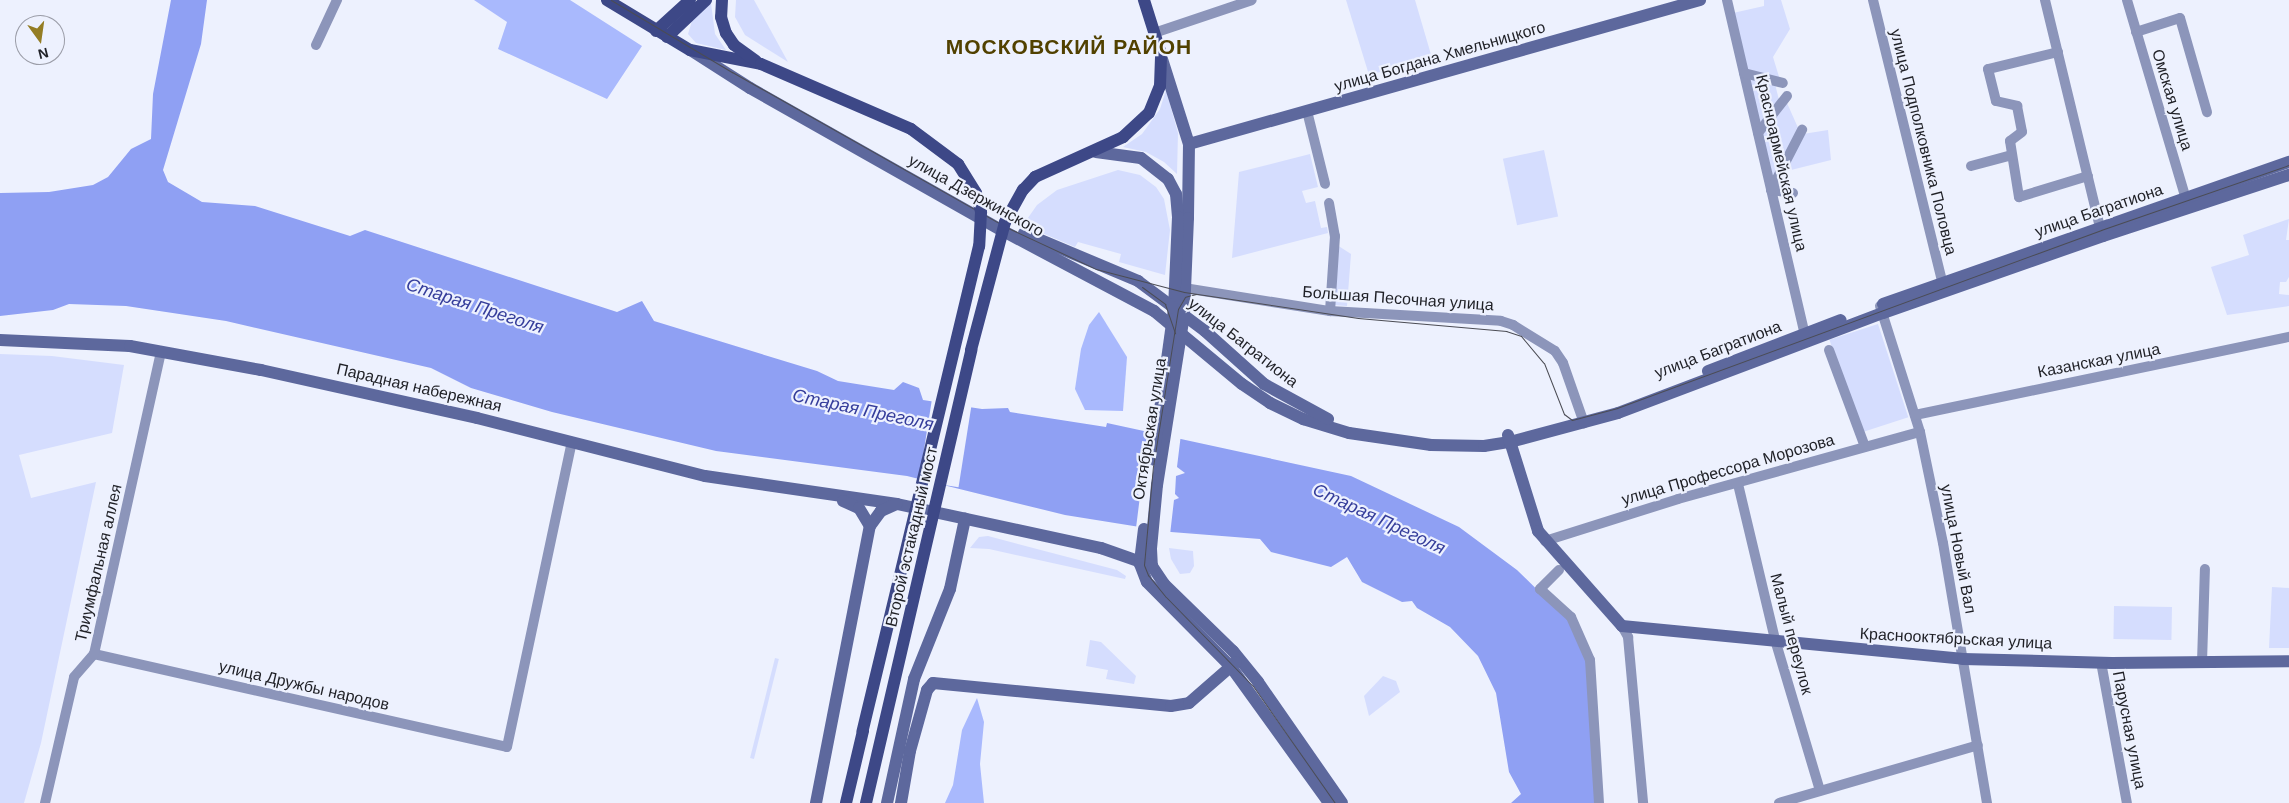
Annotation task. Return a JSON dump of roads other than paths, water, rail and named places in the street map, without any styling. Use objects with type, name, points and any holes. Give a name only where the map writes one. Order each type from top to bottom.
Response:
[{"type":"main road","name":"улица Дзержинского","points":[[607,0],[763,95],[997,227],[1154,311],[1177,331]]},
{"type":"main road","points":[[662,34],[690,0]]},
{"type":"main road","points":[[662,34],[706,0]]},
{"type":"main road","points":[[722,0],[721,17],[726,33],[734,45],[761,64]]},
{"type":"main road","name":"Октябрьская улица","points":[[1144,0],[1189,144],[1184,288],[1177,307],[1177,331],[1160,435],[1146,549],[1146,564]]},
{"type":"main road","name":"улица Богдана Хмельницкого","points":[[1189,144],[1700,0]]},
{"type":"main road","points":[[690,50],[761,64]]},
{"type":"main road","name":"Второй эстакадный мост","points":[[866,803],[971,350],[1005,222],[1023,190],[1052,167],[1096,152],[1123,137],[1150,113],[1160,86],[1161,54]]},
{"type":"main road","name":"Второй эстакадный мост","points":[[761,64],[911,129],[958,164],[976,193],[981,212],[979,246],[846,803]]},
{"type":"main road","name":"улица Дзержинского","points":[[763,95],[771,91],[1018,230],[1138,281],[1177,307]]},
{"type":"main road","name":"Второй эстакадный мост","points":[[1096,152],[1141,158],[1168,179],[1176,194],[1178,217],[1177,307]]},
{"type":"main road","name":"улица Багратиона","points":[[2188,204],[2289,162]]},
{"type":"main road","name":"улица Багратиона","points":[[1583,420],[1805,334],[2101,231],[2289,175]]},
{"type":"main road","name":"улица Багратиона","points":[[1177,307],[1264,384],[1323,417],[1417,436],[1482,439],[1509,438]]},
{"type":"main road","name":"улица Багратиона","points":[[1177,331],[1242,384],[1303,419],[1349,432],[1416,444],[1484,446],[1583,420],[1881,309]]},
{"type":"main road","name":"Парадная набережная","points":[[0,340],[54,340],[130,346],[261,370],[572,442],[705,476],[827,494]]},
{"type":"main road","points":[[1509,438],[1532,517],[1545,541],[1622,626]]},
{"type":"main road","points":[[827,494],[897,504],[1102,548],[1146,564],[1235,663],[1342,803]]},
{"type":"main road","points":[[827,494],[859,508],[870,526]]},
{"type":"main road","points":[[816,803],[830,720],[870,526],[882,511],[897,504]]},
{"type":"main road","points":[[887,803],[914,679],[950,589],[966,519]]},
{"type":"main road","name":"Краснооктябрьская улица","points":[[1622,626],[1776,643],[1964,659],[2101,662],[2289,661]]},
{"type":"main road","points":[[901,803],[927,690],[933,684],[942,682],[1171,706],[1189,703],[1235,663]]},
{"type":"main road","points":[[1235,663],[1329,803]]},
{"type":"street","points":[[316,45],[337,0]]},
{"type":"street","points":[[1154,33],[1252,0]]},
{"type":"street","name":"Красноармейская улица","points":[[1727,0],[1805,334]]},
{"type":"street","name":"улица Подполковника Половца","points":[[1873,0],[1944,287]]},
{"type":"street","points":[[2045,0],[2101,231]]},
{"type":"street","name":"Омская улица","points":[[2127,0],[2188,204]]},
{"type":"street","points":[[2136,32],[2180,18],[2207,112]]},
{"type":"street","points":[[2058,52],[1988,69],[1996,101],[2017,106],[2022,132],[2010,141],[2019,197],[2088,176]]},
{"type":"street","points":[[1744,73],[1783,83]]},
{"type":"street","points":[[1758,133],[1787,96]]},
{"type":"street","points":[[1307,111],[1325,184]]},
{"type":"street","points":[[1793,193],[1771,190],[1802,130]]},
{"type":"street","points":[[1971,166],[2012,155]]},
{"type":"street","points":[[1329,203],[1335,236],[1330,311]]},
{"type":"street","name":"Большая Песочная улица","points":[[1184,288],[1330,311],[1501,321],[1513,325],[1556,351],[1563,363],[1583,420]]},
{"type":"street","name":"улица Новый Вал","points":[[1881,309],[1920,432],[1964,659],[1987,803]]},
{"type":"street","name":"Казанская улица","points":[[1915,415],[2289,337]]},
{"type":"street","points":[[1829,350],[1865,447]]},
{"type":"street","name":"Триумфальная аллея","points":[[45,803],[74,677],[94,654],[161,352]]},
{"type":"street","name":"улица Профессора Морозова","points":[[1545,541],[1920,432]]},
{"type":"street","name":"улица Дружбы народов","points":[[94,654],[507,747],[533,610],[572,442]]},
{"type":"street","name":"Малый переулок","points":[[1738,484],[1776,643],[1820,791]]},
{"type":"street","points":[[2202,662],[2205,569]]},
{"type":"street","points":[[1559,570],[1540,589],[1570,617],[1590,660],[1598,803]]},
{"type":"street","points":[[1622,626],[1628,637],[1643,803]]},
{"type":"street","name":"Парусная улица","points":[[2101,662],[2127,803]]},
{"type":"street","points":[[1779,803],[1978,745]]},
{"type":"water","name":"Старая Преголя","points":[[171,0],[207,0],[201,44],[163,170],[168,182],[202,202],[255,206],[350,236],[365,230],[617,312],[642,301],[654,321],[817,371],[838,381],[894,390],[903,382],[919,388],[923,400],[982,409],[1008,408],[1010,412],[1106,427],[1107,423],[1351,476],[1459,527],[1517,570],[1567,619],[1587,661],[1597,803],[1511,803],[1521,794],[1509,772],[1496,693],[1478,656],[1450,627],[1417,608],[1412,601],[1402,602],[1362,582],[1347,557],[1331,567],[1271,552],[1260,539],[1171,532],[1065,515],[907,476],[716,451],[552,412],[471,388],[431,368],[226,321],[126,306],[69,304],[53,310],[0,316],[0,193],[49,192],[93,185],[108,177],[131,149],[151,139],[153,94]]},
{"type":"tram line","points":[[611,0],[732,72],[1006,227],[1096,269],[1184,292],[1358,318],[1506,331],[1521,336],[1544,363],[1564,414],[1572,420],[1617,408],[2101,230],[2289,165]]},
{"type":"tram line","points":[[1142,287],[1165,304],[1175,333]]},
{"type":"tram line","points":[[1196,294],[1185,297],[1178,309],[1153,466],[1144,565],[1148,575],[1166,597],[1253,686],[1335,803]]},
{"type":"district","name":"МОСКОВСКИЙ РАЙОН","points":[[1069,47]]}]
